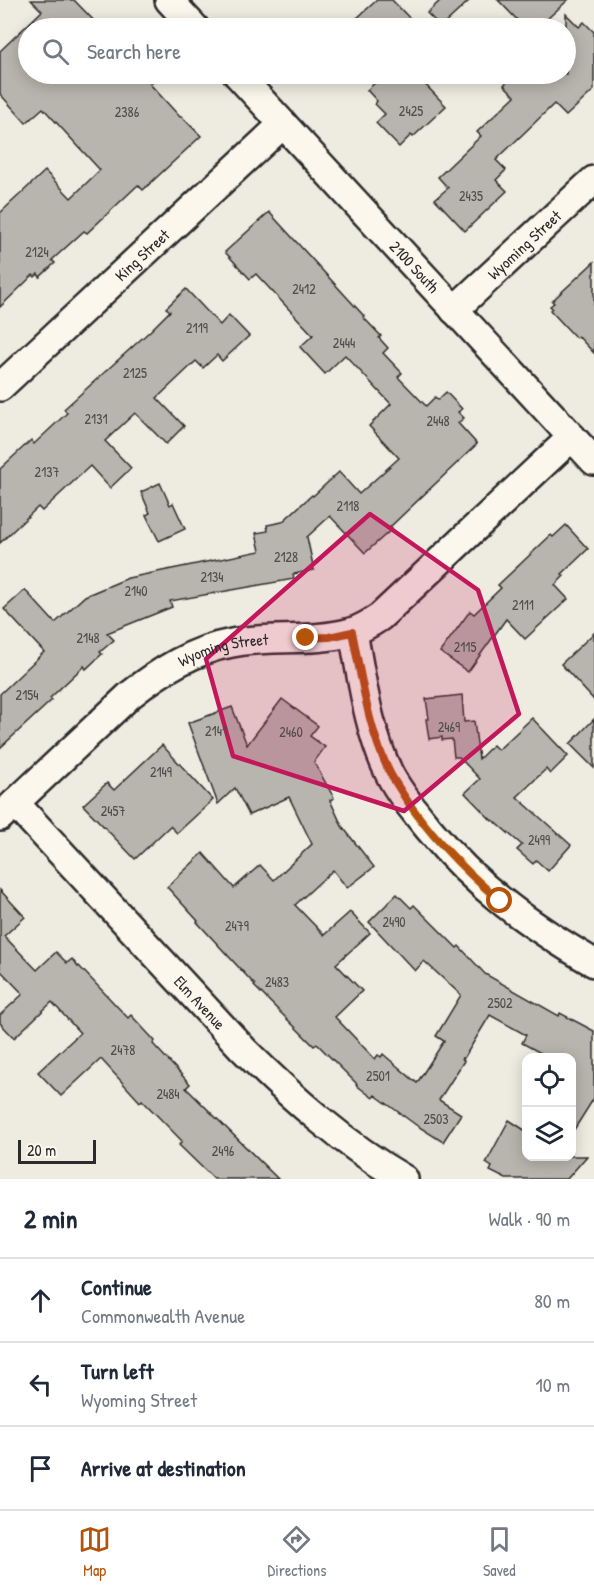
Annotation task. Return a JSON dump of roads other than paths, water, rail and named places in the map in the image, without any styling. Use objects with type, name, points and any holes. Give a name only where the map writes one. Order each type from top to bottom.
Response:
[{"type":"street","points":[[169,0],[186,18]]},
{"type":"street","name":"2100 South","points":[[246,84],[594,461]]},
{"type":"street","name":"King Street","points":[[0,387],[283,124]]},
{"type":"street","name":"Wyoming Street","points":[[454,310],[594,180]]},
{"type":"street","name":"Wyoming Street","points":[[7,810],[130,695],[175,664],[201,651],[231,643],[329,637],[367,626],[391,608],[572,437]]},
{"type":"street","points":[[352,632],[377,743],[390,774],[414,811],[470,875],[500,901],[531,924],[594,963]]},
{"type":"street","name":"Elm Avenue","points":[[7,810],[271,1077],[326,1125],[404,1179]]}]
